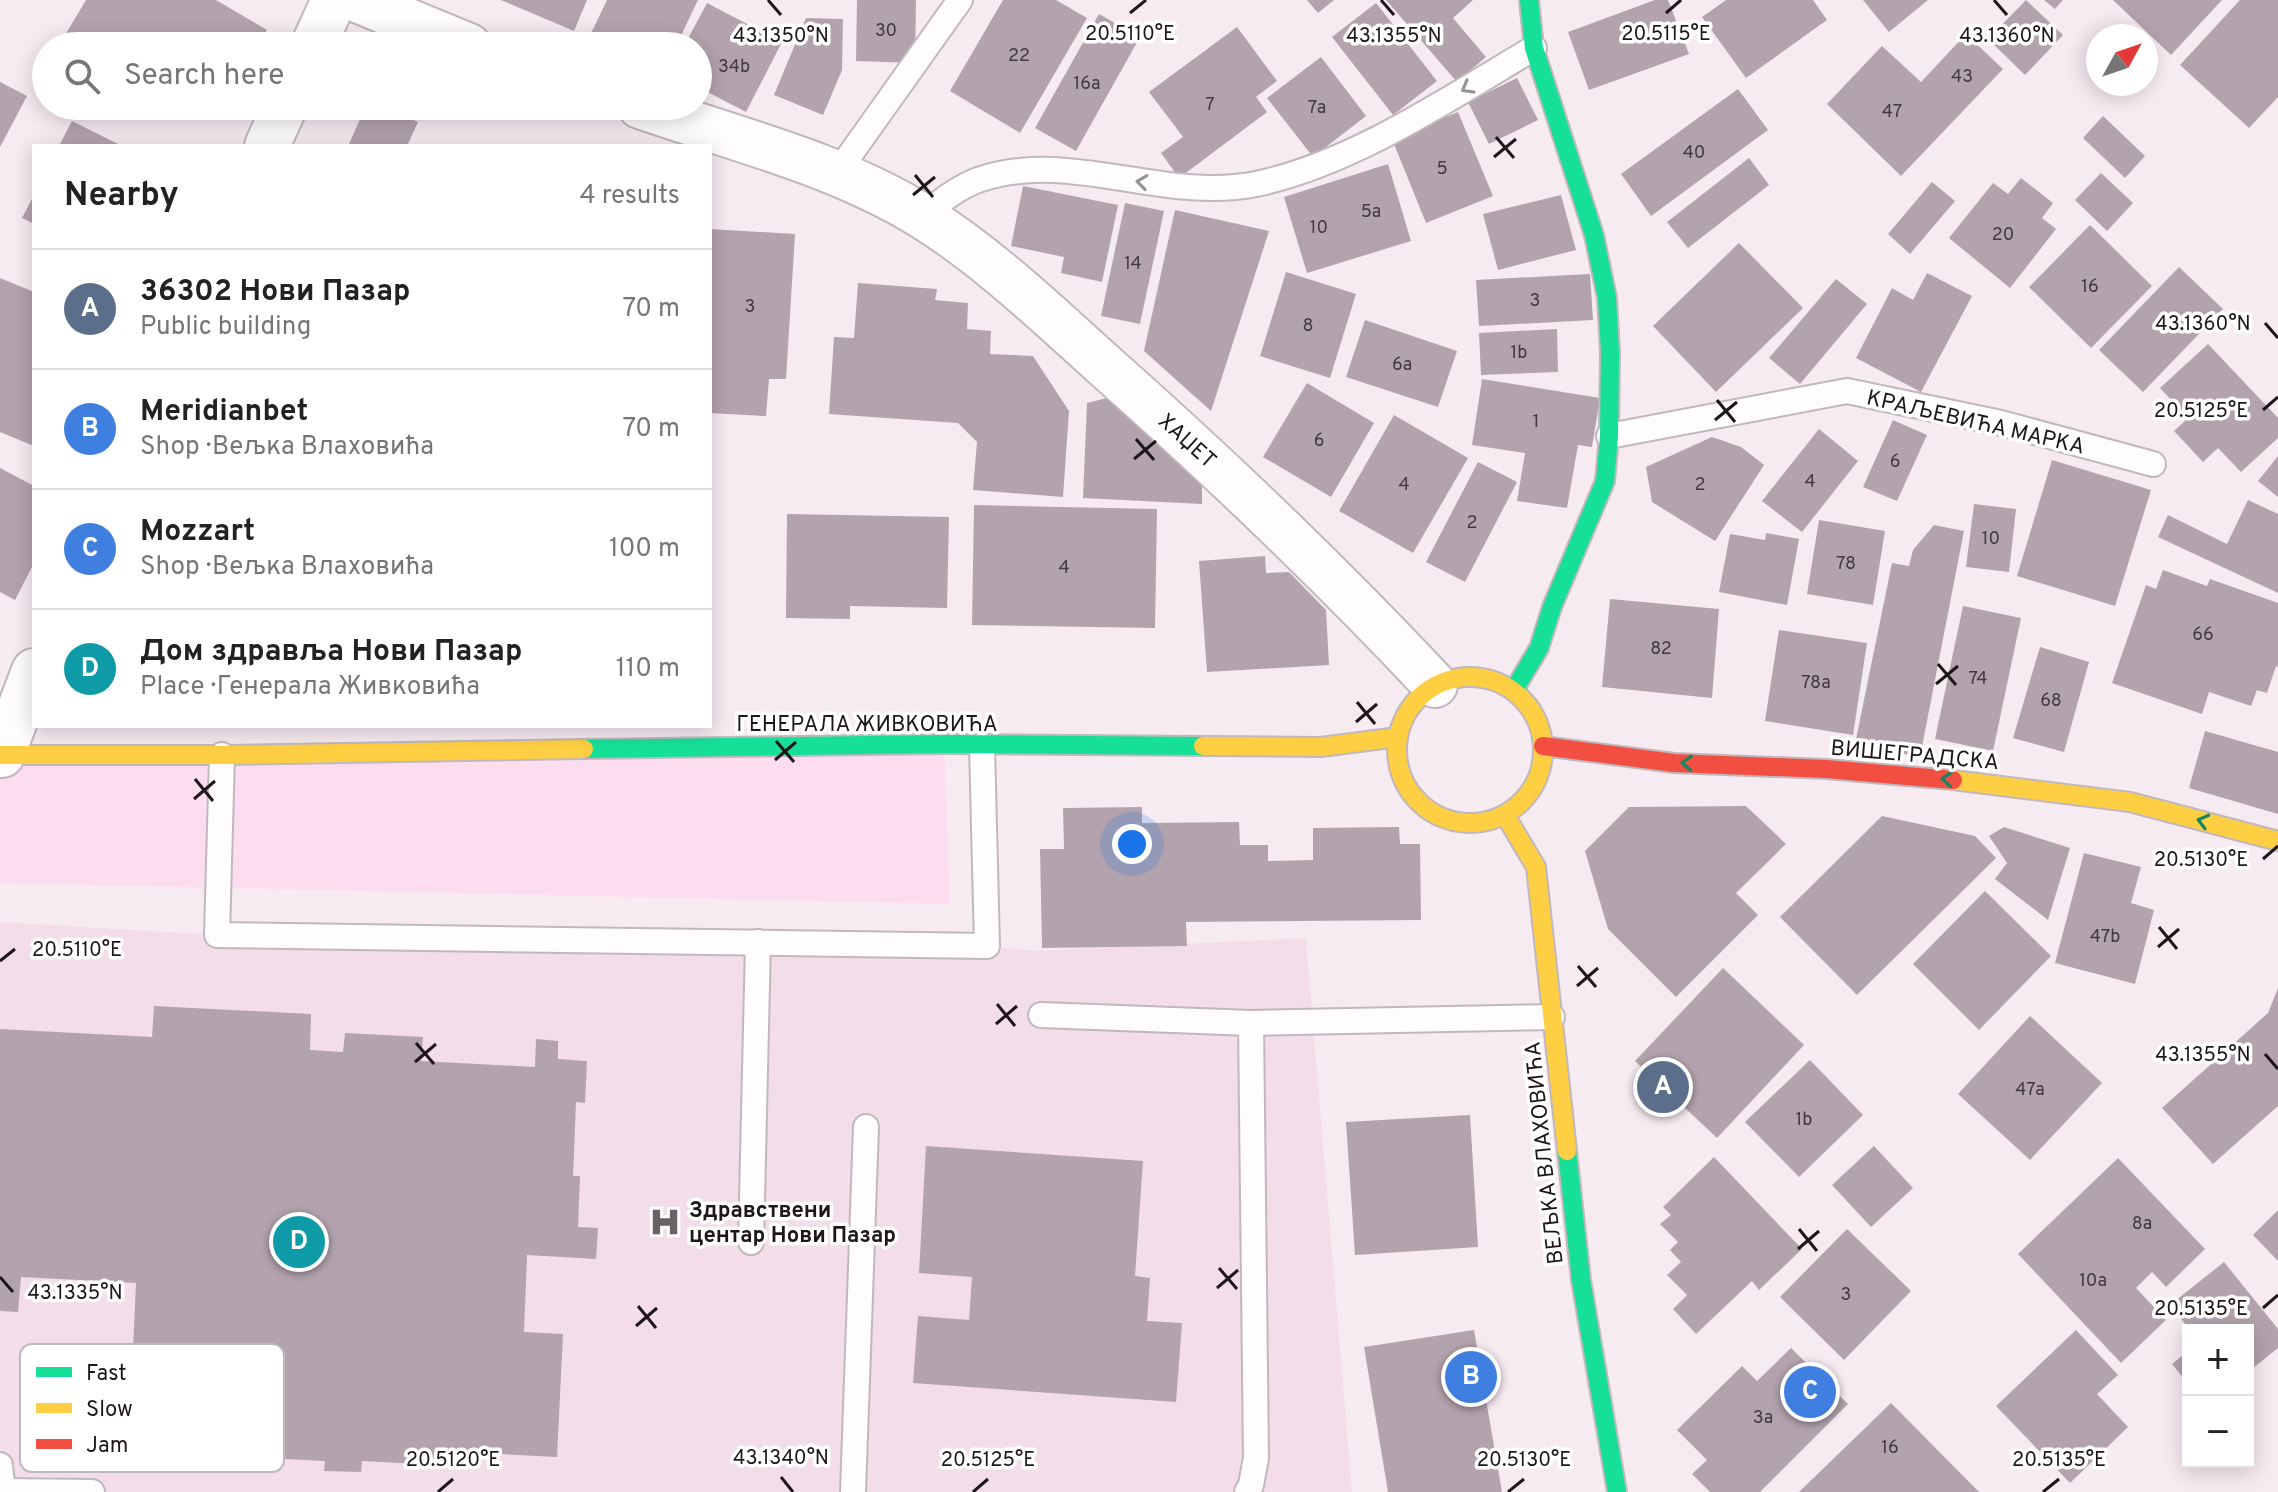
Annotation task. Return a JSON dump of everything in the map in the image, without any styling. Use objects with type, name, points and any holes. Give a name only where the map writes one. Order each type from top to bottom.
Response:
[{"type":"street","points":[[319,32],[334,0]]},
{"type":"street","points":[[357,0],[435,32]]},
{"type":"street","points":[[1514,690],[1539,648],[1552,607],[1605,481],[1609,436],[1607,298],[1594,235],[1534,48],[1529,0]]},
{"type":"street","points":[[268,144],[279,120]]},
{"type":"street","name":"ХАЏЕТ","points":[[681,120],[837,173],[922,216],[1006,277],[1276,521],[1435,685]]},
{"type":"street","points":[[1,755],[32,676]]},
{"type":"street","points":[[1466,676],[1483,677],[1514,690],[1534,715],[1541,730],[1543,763],[1530,793],[1505,815],[1473,823],[1441,817],[1427,809],[1405,784],[1397,753],[1402,721],[1411,706],[1435,685],[1466,676]]},
{"type":"street","name":"ГЕНЕРАЛА ЖИВКОВИЋА","points":[[1,755],[982,746],[1321,747],[1398,737]]},
{"type":"street","name":"ВИШЕГРАДСКА","points":[[1543,746],[1674,763],[1826,769],[1982,783],[2130,802],[2278,841]]},
{"type":"street","name":"ВЕЉКА ВЛАХОВИЋА","points":[[1505,815],[1536,867],[1581,1280],[1617,1492]]},
{"type":"lane","points":[[837,173],[960,0]]},
{"type":"lane","points":[[922,216],[949,194],[977,180],[1015,170],[1053,169],[1168,186],[1219,189],[1292,175],[1345,153],[1434,107],[1534,48]]},
{"type":"lane","name":"КРАЉЕВИЋА МАРКА","points":[[1609,436],[1847,391],[2001,423],[2153,464]]},
{"type":"lane","points":[[222,755],[217,935],[987,946],[982,746]]},
{"type":"lane","points":[[751,1242],[758,942]]},
{"type":"lane","points":[[1041,1015],[1251,1023],[1552,1017]]},
{"type":"lane","points":[[1247,1492],[1256,1458],[1251,1023]]},
{"type":"lane","points":[[853,1492],[866,1127]]},
{"type":"lane","points":[[0,1465],[3,1491],[92,1492]]},
{"type":"shaded area","points":[[944,744],[950,904],[0,883],[0,755]]},
{"type":"shaded area","name":"Здравствени центар Нови Пазар","points":[[0,922],[217,935],[987,946],[1035,951],[1306,938],[1352,1492],[0,1492]]},
{"type":"building","points":[[86,0],[216,0],[267,30],[266,32],[67,32]]},
{"type":"building","points":[[501,0],[587,0],[574,31]]},
{"type":"building","points":[[607,0],[698,0],[683,32],[592,32]]},
{"type":"building","points":[[857,0],[916,0],[915,63],[856,61]]},
{"type":"building","points":[[1003,0],[1056,0],[1087,18],[1020,133],[950,91]]},
{"type":"building","points":[[1307,0],[1334,0],[1318,13]]},
{"type":"building","points":[[1386,0],[1473,0],[1453,18],[1486,57],[1457,82]]},
{"type":"building","points":[[1655,0],[1668,0],[1689,54],[1589,90],[1568,32]]},
{"type":"building","points":[[1726,0],[1813,0],[1827,20],[1746,78],[1702,17]]},
{"type":"building","points":[[1863,0],[1928,0],[1889,32]]},
{"type":"building","points":[[2026,0],[2063,35],[2025,75],[1988,39]]},
{"type":"building","points":[[2044,0],[2063,0],[2055,9]]},
{"type":"building","points":[[2113,0],[2222,0],[2171,55],[2158,43],[2158,24],[2138,24]]},
{"type":"building","points":[[2240,0],[2278,0],[2278,97],[2249,128],[2180,65]]},
{"type":"building","points":[[707,3],[782,42],[746,112],[712,94],[712,32],[691,32]]},
{"type":"building","points":[[1376,3],[1437,81],[1393,115],[1332,37]]},
{"type":"building","points":[[1099,14],[1140,37],[1076,151],[1035,128]]},
{"type":"building","points":[[806,18],[843,19],[842,70],[823,115],[774,95]]},
{"type":"building","points":[[1237,27],[1277,81],[1256,97],[1267,112],[1179,178],[1161,153],[1183,137],[1149,92]]},
{"type":"building","points":[[1966,34],[2003,69],[1901,176],[1827,104],[1882,46],[1921,82]]},
{"type":"building","points":[[1321,57],[1366,116],[1313,157],[1267,98]]},
{"type":"building","points":[[1517,78],[1538,120],[1489,144],[1468,102]]},
{"type":"building","points":[[0,82],[27,96],[0,147]]},
{"type":"building","points":[[1738,89],[1768,130],[1651,216],[1621,174]]},
{"type":"building","points":[[1458,112],[1493,196],[1426,223],[1392,139]]},
{"type":"building","points":[[2103,116],[2145,156],[2125,178],[2083,138]]},
{"type":"building","points":[[360,120],[418,122],[408,144],[349,144]]},
{"type":"building","points":[[72,121],[118,144],[60,144]]},
{"type":"building","points":[[1749,158],[1769,185],[1688,248],[1667,222]]},
{"type":"building","points":[[1388,164],[1411,241],[1307,273],[1284,197]]},
{"type":"building","points":[[2101,173],[2133,203],[2107,231],[2075,200]]},
{"type":"building","points":[[2021,178],[2053,203],[2042,218],[2056,229],[2010,288],[1949,238],[1993,183],[2008,194]]},
{"type":"building","points":[[1932,182],[1955,201],[1910,254],[1888,234]]},
{"type":"building","points":[[1023,186],[1118,205],[1102,282],[1061,273],[1064,257],[1011,246]]},
{"type":"building","points":[[1561,195],[1576,250],[1498,270],[1483,214]]},
{"type":"building","points":[[32,199],[32,223],[22,218]]},
{"type":"building","points":[[1125,203],[1164,211],[1140,324],[1101,316]]},
{"type":"building","points":[[1175,210],[1269,231],[1211,411],[1144,351]]},
{"type":"building","points":[[2090,225],[2152,286],[2091,348],[2029,287]]},
{"type":"building","points":[[712,229],[795,234],[786,379],[769,379],[766,416],[712,413]]},
{"type":"building","points":[[1739,243],[1803,308],[1716,392],[1653,326]]},
{"type":"building","points":[[2179,267],[2223,309],[2143,392],[2099,350]]},
{"type":"building","points":[[1286,272],[1356,294],[1330,378],[1260,356]]},
{"type":"building","points":[[1927,273],[1972,296],[1921,392],[1856,358],[1892,288],[1913,300]]},
{"type":"building","points":[[1590,274],[1593,320],[1479,326],[1476,280]]},
{"type":"building","points":[[0,278],[32,291],[32,445],[0,432]]},
{"type":"building","points":[[1836,279],[1867,304],[1800,384],[1769,358]]},
{"type":"building","points":[[858,283],[937,289],[935,300],[968,303],[967,329],[991,331],[990,354],[1033,356],[1069,411],[1063,497],[973,490],[977,442],[958,423],[829,414],[834,337],[854,338]]},
{"type":"building","points":[[1365,320],[1457,351],[1438,407],[1346,377]]},
{"type":"building","points":[[1557,329],[1558,372],[1481,375],[1479,333]]},
{"type":"building","points":[[2208,344],[2278,418],[2278,438],[2241,472],[2218,448],[2203,462],[2174,431],[2188,418],[2160,388]]},
{"type":"building","points":[[1482,379],[1600,398],[1592,447],[1578,445],[1567,508],[1517,501],[1525,453],[1472,445]]},
{"type":"building","points":[[1307,383],[1374,423],[1331,497],[1263,457]]},
{"type":"building","points":[[1107,398],[1202,484],[1202,504],[1083,498],[1087,403]]},
{"type":"building","points":[[1394,415],[1468,458],[1413,553],[1339,511]]},
{"type":"building","points":[[1893,420],[1927,435],[1897,501],[1863,487]]},
{"type":"building","points":[[1819,429],[1858,461],[1802,532],[1762,501]]},
{"type":"building","points":[[1712,437],[1741,447],[1764,465],[1715,541],[1652,502],[1646,467]]},
{"type":"building","points":[[2278,456],[2278,497],[2258,481]]},
{"type":"building","points":[[2052,460],[2151,490],[2115,606],[2017,576]]},
{"type":"building","points":[[1478,462],[1517,482],[1465,582],[1426,562]]},
{"type":"building","points":[[0,468],[32,485],[32,567],[15,600],[0,592]]},
{"type":"building","points":[[2248,500],[2278,514],[2278,593],[2158,537],[2168,515],[2227,544]]},
{"type":"building","points":[[1974,504],[2016,509],[2009,572],[1966,567]]},
{"type":"building","points":[[974,505],[1157,509],[1155,628],[972,625]]},
{"type":"building","points":[[787,514],[949,517],[947,608],[850,606],[850,619],[786,618]]},
{"type":"building","points":[[1819,520],[1885,531],[1873,605],[1807,594]]},
{"type":"building","points":[[1934,525],[1964,531],[1920,757],[1855,744],[1892,563],[1909,566],[1913,550]]},
{"type":"building","points":[[1766,533],[1799,539],[1787,605],[1719,592],[1730,534],[1765,540]]},
{"type":"building","points":[[1265,556],[1266,573],[1289,572],[1326,610],[1329,665],[1207,672],[1199,561]]},
{"type":"building","points":[[2163,570],[2207,586],[2210,579],[2278,603],[2278,667],[2267,693],[2257,690],[2251,706],[2209,692],[2202,714],[2112,683],[2146,585],[2156,589]]},
{"type":"building","points":[[1610,599],[1719,609],[1712,698],[1602,687]]},
{"type":"building","points":[[1963,606],[2021,618],[1993,751],[1935,739]]},
{"type":"building","points":[[1779,630],[1867,643],[1853,735],[1765,721]]},
{"type":"building","points":[[2040,647],[2089,662],[2064,752],[2013,738]]},
{"type":"building","points":[[2205,731],[2278,752],[2278,814],[2189,788]]},
{"type":"building","points":[[1746,806],[1786,844],[1736,893],[1758,915],[1676,997],[1608,929],[1585,851],[1629,807]]},
{"type":"building","points":[[1142,807],[1142,823],[1239,822],[1240,845],[1268,845],[1268,861],[1313,860],[1313,828],[1399,827],[1400,844],[1420,844],[1421,920],[1186,922],[1187,946],[1042,948],[1040,849],[1064,849],[1063,808]]},
{"type":"building","points":[[1882,816],[1975,836],[1996,858],[1857,995],[1780,917]]},
{"type":"building","points":[[2004,827],[2070,848],[2048,920],[1995,879],[2007,863],[1989,836]]},
{"type":"building","points":[[2084,853],[2141,867],[2131,903],[2154,910],[2135,984],[2055,963]]},
{"type":"building","points":[[1985,891],[2051,956],[1979,1030],[1913,964]]},
{"type":"building","points":[[1723,968],[1804,1045],[1717,1138],[1635,1061]]},
{"type":"building","points":[[2278,988],[2278,1106],[2213,1164],[2162,1108],[2268,1013]]},
{"type":"building","points":[[154,1006],[311,1014],[310,1050],[343,1052],[345,1033],[423,1037],[421,1061],[535,1067],[536,1039],[558,1041],[558,1059],[587,1061],[585,1103],[576,1102],[573,1176],[580,1176],[578,1227],[598,1228],[596,1259],[527,1255],[524,1332],[563,1334],[557,1457],[460,1452],[459,1466],[362,1461],[361,1472],[324,1471],[325,1461],[284,1459],[284,1344],[133,1344],[136,1283],[21,1277],[18,1312],[0,1311],[0,1029],[152,1037]]},
{"type":"building","points":[[2030,1016],[2102,1083],[2030,1160],[1958,1094]]},
{"type":"building","points":[[1810,1060],[1863,1115],[1799,1177],[1745,1122]]},
{"type":"building","points":[[1470,1115],[1478,1247],[1355,1255],[1346,1122]]},
{"type":"building","points":[[926,1146],[1143,1161],[1135,1276],[1150,1278],[1147,1321],[1182,1323],[1176,1402],[913,1383],[918,1316],[969,1320],[972,1277],[919,1273]]},
{"type":"building","points":[[1874,1146],[1913,1188],[1871,1227],[1832,1185]]},
{"type":"building","points":[[1714,1157],[1802,1249],[1759,1290],[1752,1281],[1696,1334],[1673,1309],[1687,1295],[1667,1275],[1681,1262],[1670,1250],[1678,1242],[1660,1224],[1671,1215],[1663,1207]]},
{"type":"building","points":[[2118,1158],[2205,1249],[2166,1287],[2152,1272],[2136,1288],[2166,1320],[2121,1363],[2018,1254]]},
{"type":"building","points":[[2278,1210],[2278,1261],[2253,1235]]},
{"type":"building","points":[[1847,1229],[1911,1291],[1844,1360],[1780,1297]]},
{"type":"building","points":[[2224,1262],[2278,1329],[2278,1348],[2254,1367],[2254,1324],[2185,1324],[2170,1305]]},
{"type":"building","points":[[1474,1330],[1502,1492],[1388,1492],[1364,1347]]},
{"type":"building","points":[[2076,1330],[2118,1375],[2097,1394],[2128,1427],[2070,1483],[1996,1406]]},
{"type":"building","points":[[1791,1348],[1848,1404],[1760,1492],[1710,1492],[1692,1474],[1707,1460],[1677,1430],[1742,1366],[1757,1381]]},
{"type":"building","points":[[2182,1356],[2182,1376],[2172,1364]]},
{"type":"building","points":[[1891,1403],[1979,1492],[1799,1492]]},
{"type":"traffic: fast","points":[[1514,690],[1539,648],[1552,607],[1605,481],[1609,436],[1607,298],[1594,235],[1534,48],[1529,0]]},
{"type":"traffic: fast","points":[[584,749],[944,744],[1203,746]]},
{"type":"traffic: fast","points":[[1567,1151],[1581,1280],[1617,1492]]},
{"type":"traffic: slow","points":[[1470,677],[1498,682],[1522,698],[1538,722],[1543,750],[1538,778],[1522,802],[1498,818],[1470,823],[1442,818],[1418,802],[1402,778],[1397,750],[1402,722],[1418,698],[1442,682],[1470,677]]},
{"type":"traffic: slow","points":[[1203,746],[1321,747],[1398,737]]},
{"type":"traffic: slow","points":[[0,755],[584,749]]},
{"type":"traffic: slow","points":[[1953,780],[2130,802],[2278,841]]},
{"type":"traffic: slow","points":[[1505,815],[1536,867],[1567,1151]]},
{"type":"traffic: jam","points":[[1543,746],[1674,763],[1826,769],[1953,780]]},
{"type":"place","name":"36302 Нови Пазар","points":[[1663,1087]]},
{"type":"place","name":"Здравствени центар Нови Пазар","points":[[665,1222]]},
{"type":"place","name":"Дом здравља Нови Пазар","points":[[299,1242]]},
{"type":"place","name":"Meridianbet","points":[[1471,1377]]},
{"type":"place","name":"Mozzart","points":[[1810,1392]]}]
